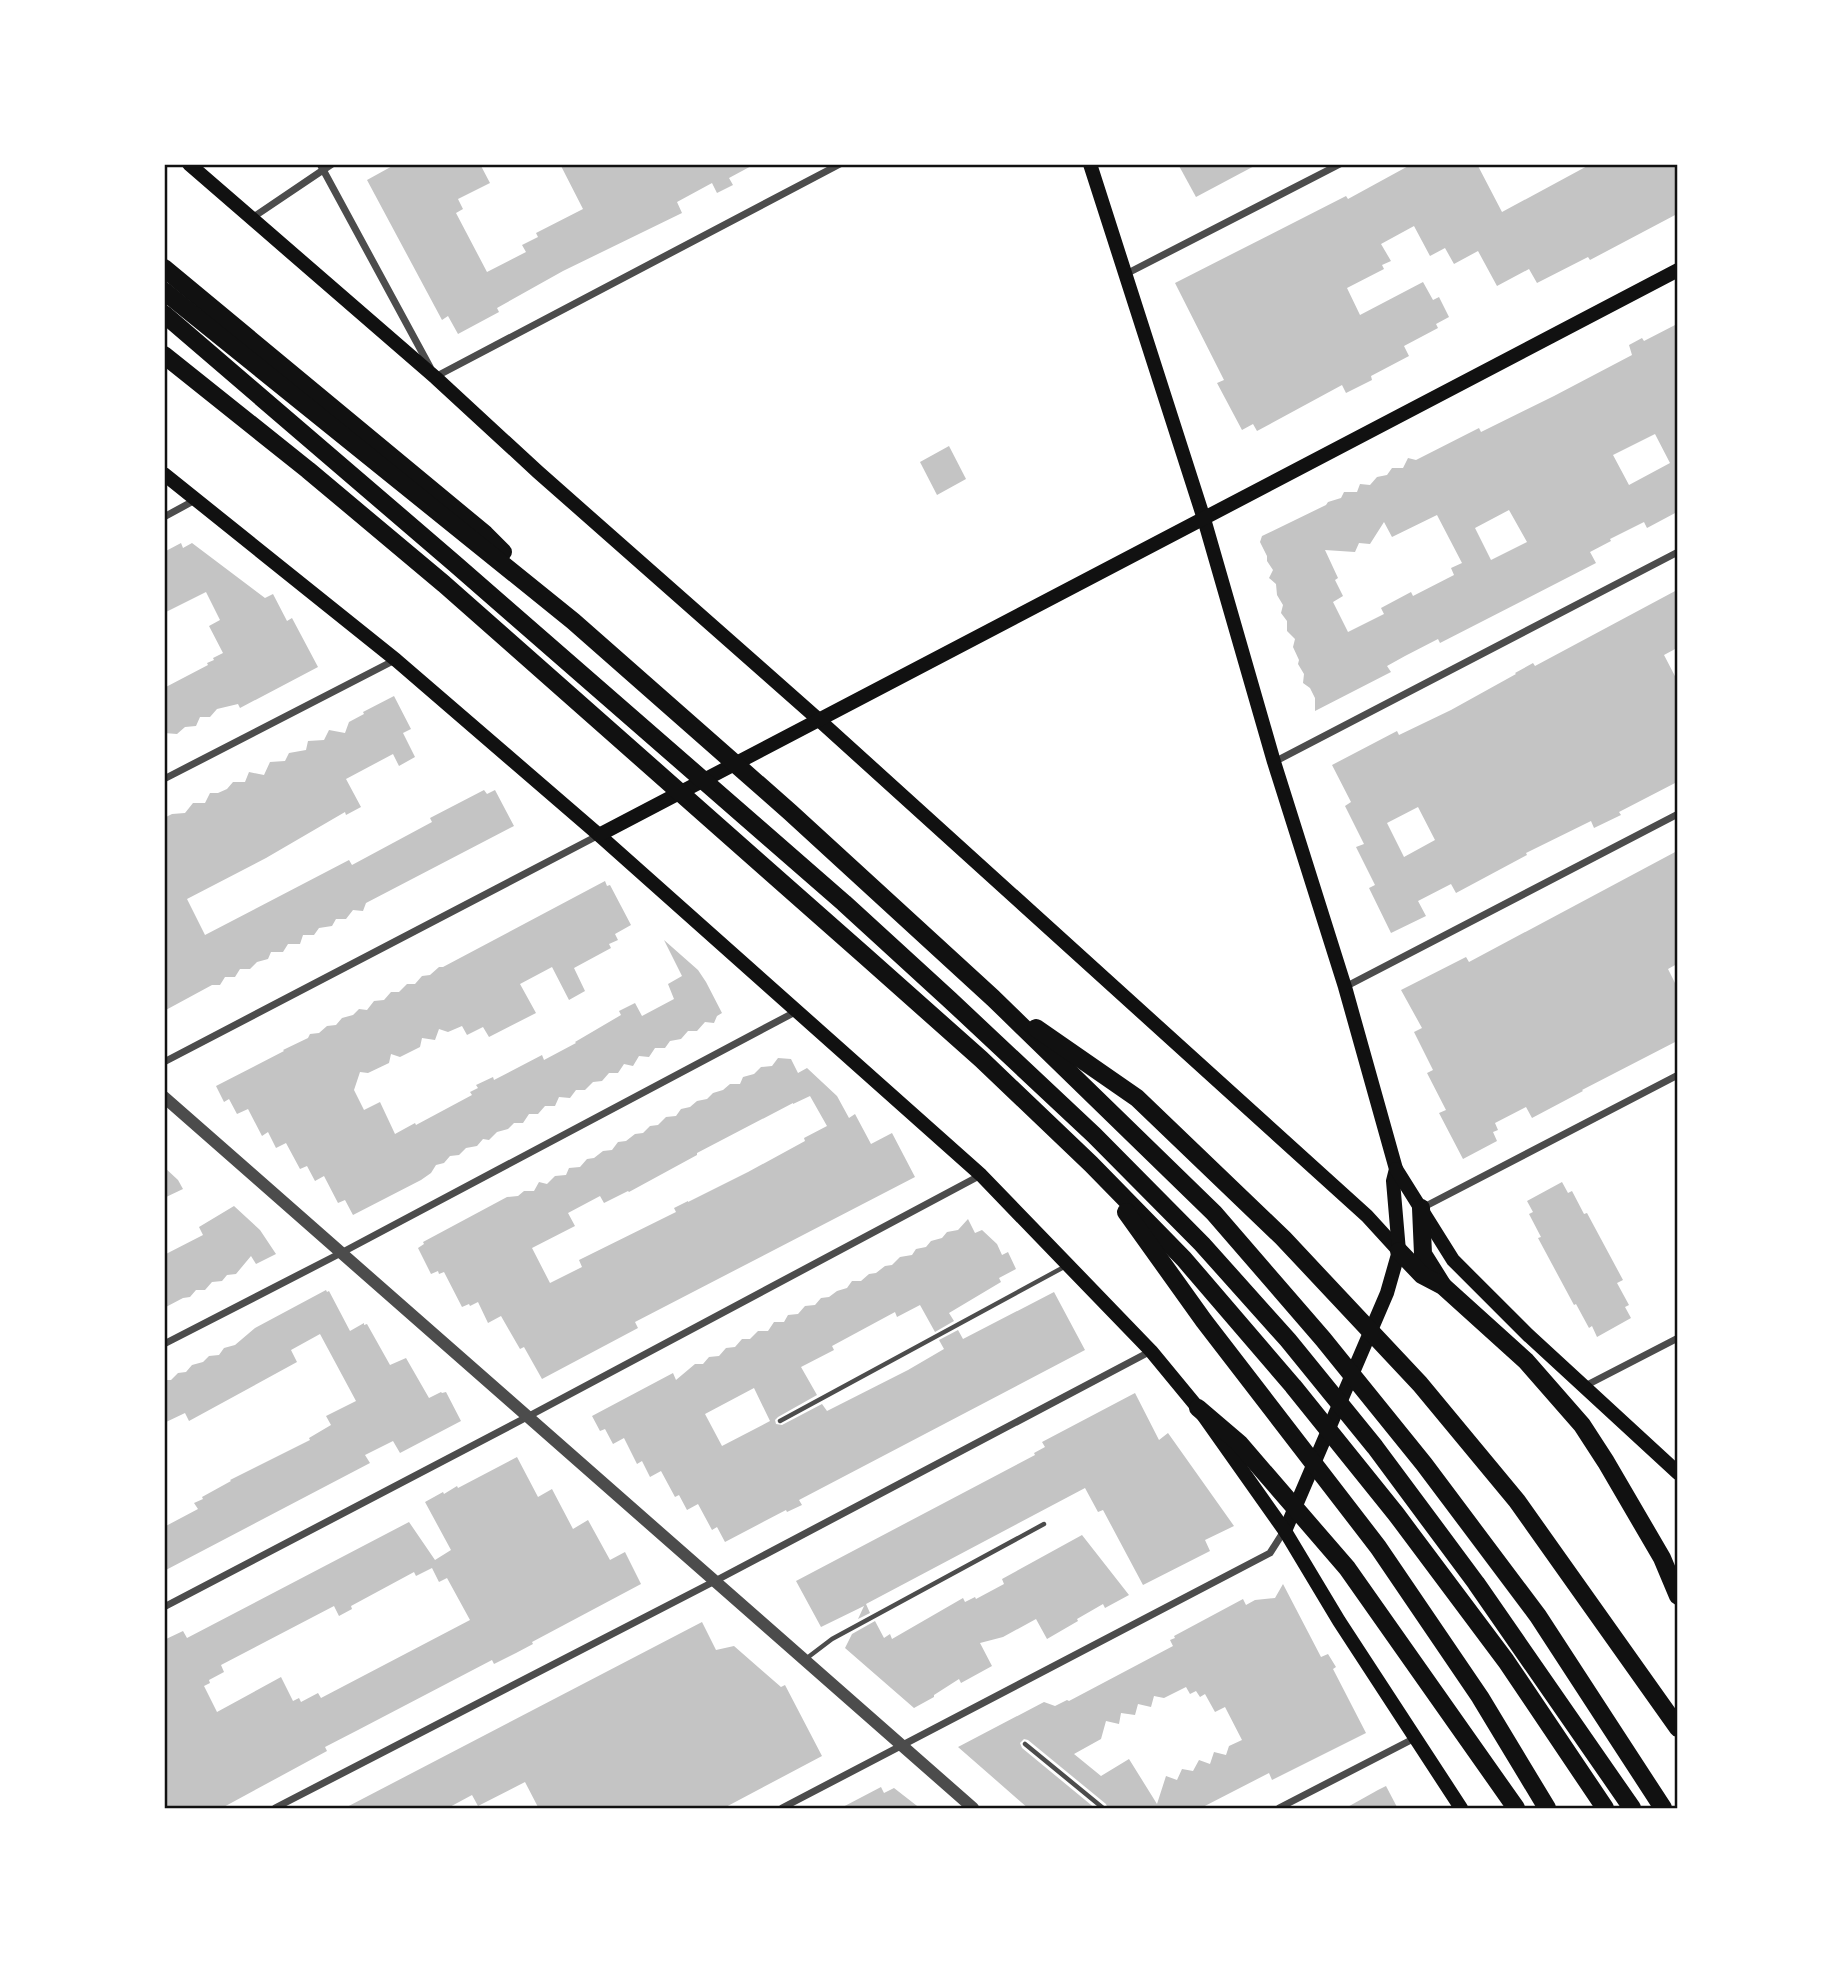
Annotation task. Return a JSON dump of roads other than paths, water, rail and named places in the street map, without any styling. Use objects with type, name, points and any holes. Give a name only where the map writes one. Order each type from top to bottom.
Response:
[{"type":"highway","points":[[164,268],[485,534],[573,621]]},
{"type":"highway","points":[[164,291],[573,621],[790,812],[993,998],[1214,1213],[1323,1339],[1424,1464],[1538,1616],[1663,1808]]},
{"type":"highway","points":[[164,314],[844,903],[1094,1135],[1202,1244],[1288,1340],[1375,1447],[1476,1583],[1632,1808]]},
{"type":"highway","points":[[164,355],[308,470],[444,584],[981,1059],[1091,1164],[1184,1259],[1293,1386],[1396,1514],[1506,1661],[1605,1808]]},
{"type":"highway","points":[[993,998],[1137,1098],[1292,1248],[1420,1384],[1517,1501],[1678,1728]]},
{"type":"highway","points":[[1091,1164],[1204,1321],[1378,1547],[1480,1697],[1547,1808]]},
{"type":"highway","points":[[1421,1208],[1423,1254],[1443,1286]]},
{"type":"highway","points":[[1399,1251],[1422,1275],[1443,1286],[1526,1361],[1582,1424],[1662,1558],[1678,1596]]},
{"type":"highway","points":[[1198,1408],[1239,1443],[1347,1569],[1516,1808]]},
{"type":"main road","points":[[189,164],[436,378],[538,472],[819,720],[1367,1216],[1399,1251]]},
{"type":"main road","points":[[1090,164],[1204,519],[1274,762],[1345,988],[1396,1169],[1453,1260],[1528,1335],[1678,1473]]},
{"type":"main road","points":[[599,835],[1678,270]]},
{"type":"main road","points":[[164,474],[396,660],[599,835],[981,1175],[1151,1351],[1198,1408],[1284,1531],[1339,1621],[1461,1808]]},
{"type":"main road","points":[[1284,1531],[1387,1293],[1399,1251],[1393,1181],[1396,1169]]},
{"type":"street","points":[[252,218],[321,167],[332,164]]},
{"type":"street","points":[[321,167],[436,378],[840,164]]},
{"type":"street","points":[[1126,274],[1340,164]]},
{"type":"street","points":[[164,517],[197,499]]},
{"type":"street","points":[[1274,762],[1678,552]]},
{"type":"street","points":[[164,779],[396,660]]},
{"type":"street","points":[[1345,988],[1678,814]]},
{"type":"street","points":[[164,1062],[599,835]]},
{"type":"street","points":[[164,1344],[797,1011]]},
{"type":"street","points":[[1421,1208],[1678,1075]]},
{"type":"street","points":[[164,1097],[973,1808]]},
{"type":"street","points":[[164,1607],[981,1175]]},
{"type":"street","points":[[1585,1386],[1678,1338]]},
{"type":"street","points":[[275,1808],[715,1581],[1151,1351]]},
{"type":"street","points":[[782,1808],[1270,1553],[1284,1531]]},
{"type":"street","points":[[1279,1808],[1415,1738]]},
{"type":"lane","points":[[780,1421],[1068,1265]]},
{"type":"lane","points":[[805,1660],[832,1639],[1044,1524]]},
{"type":"lane","points":[[1024,1744],[1103,1808]]}]
